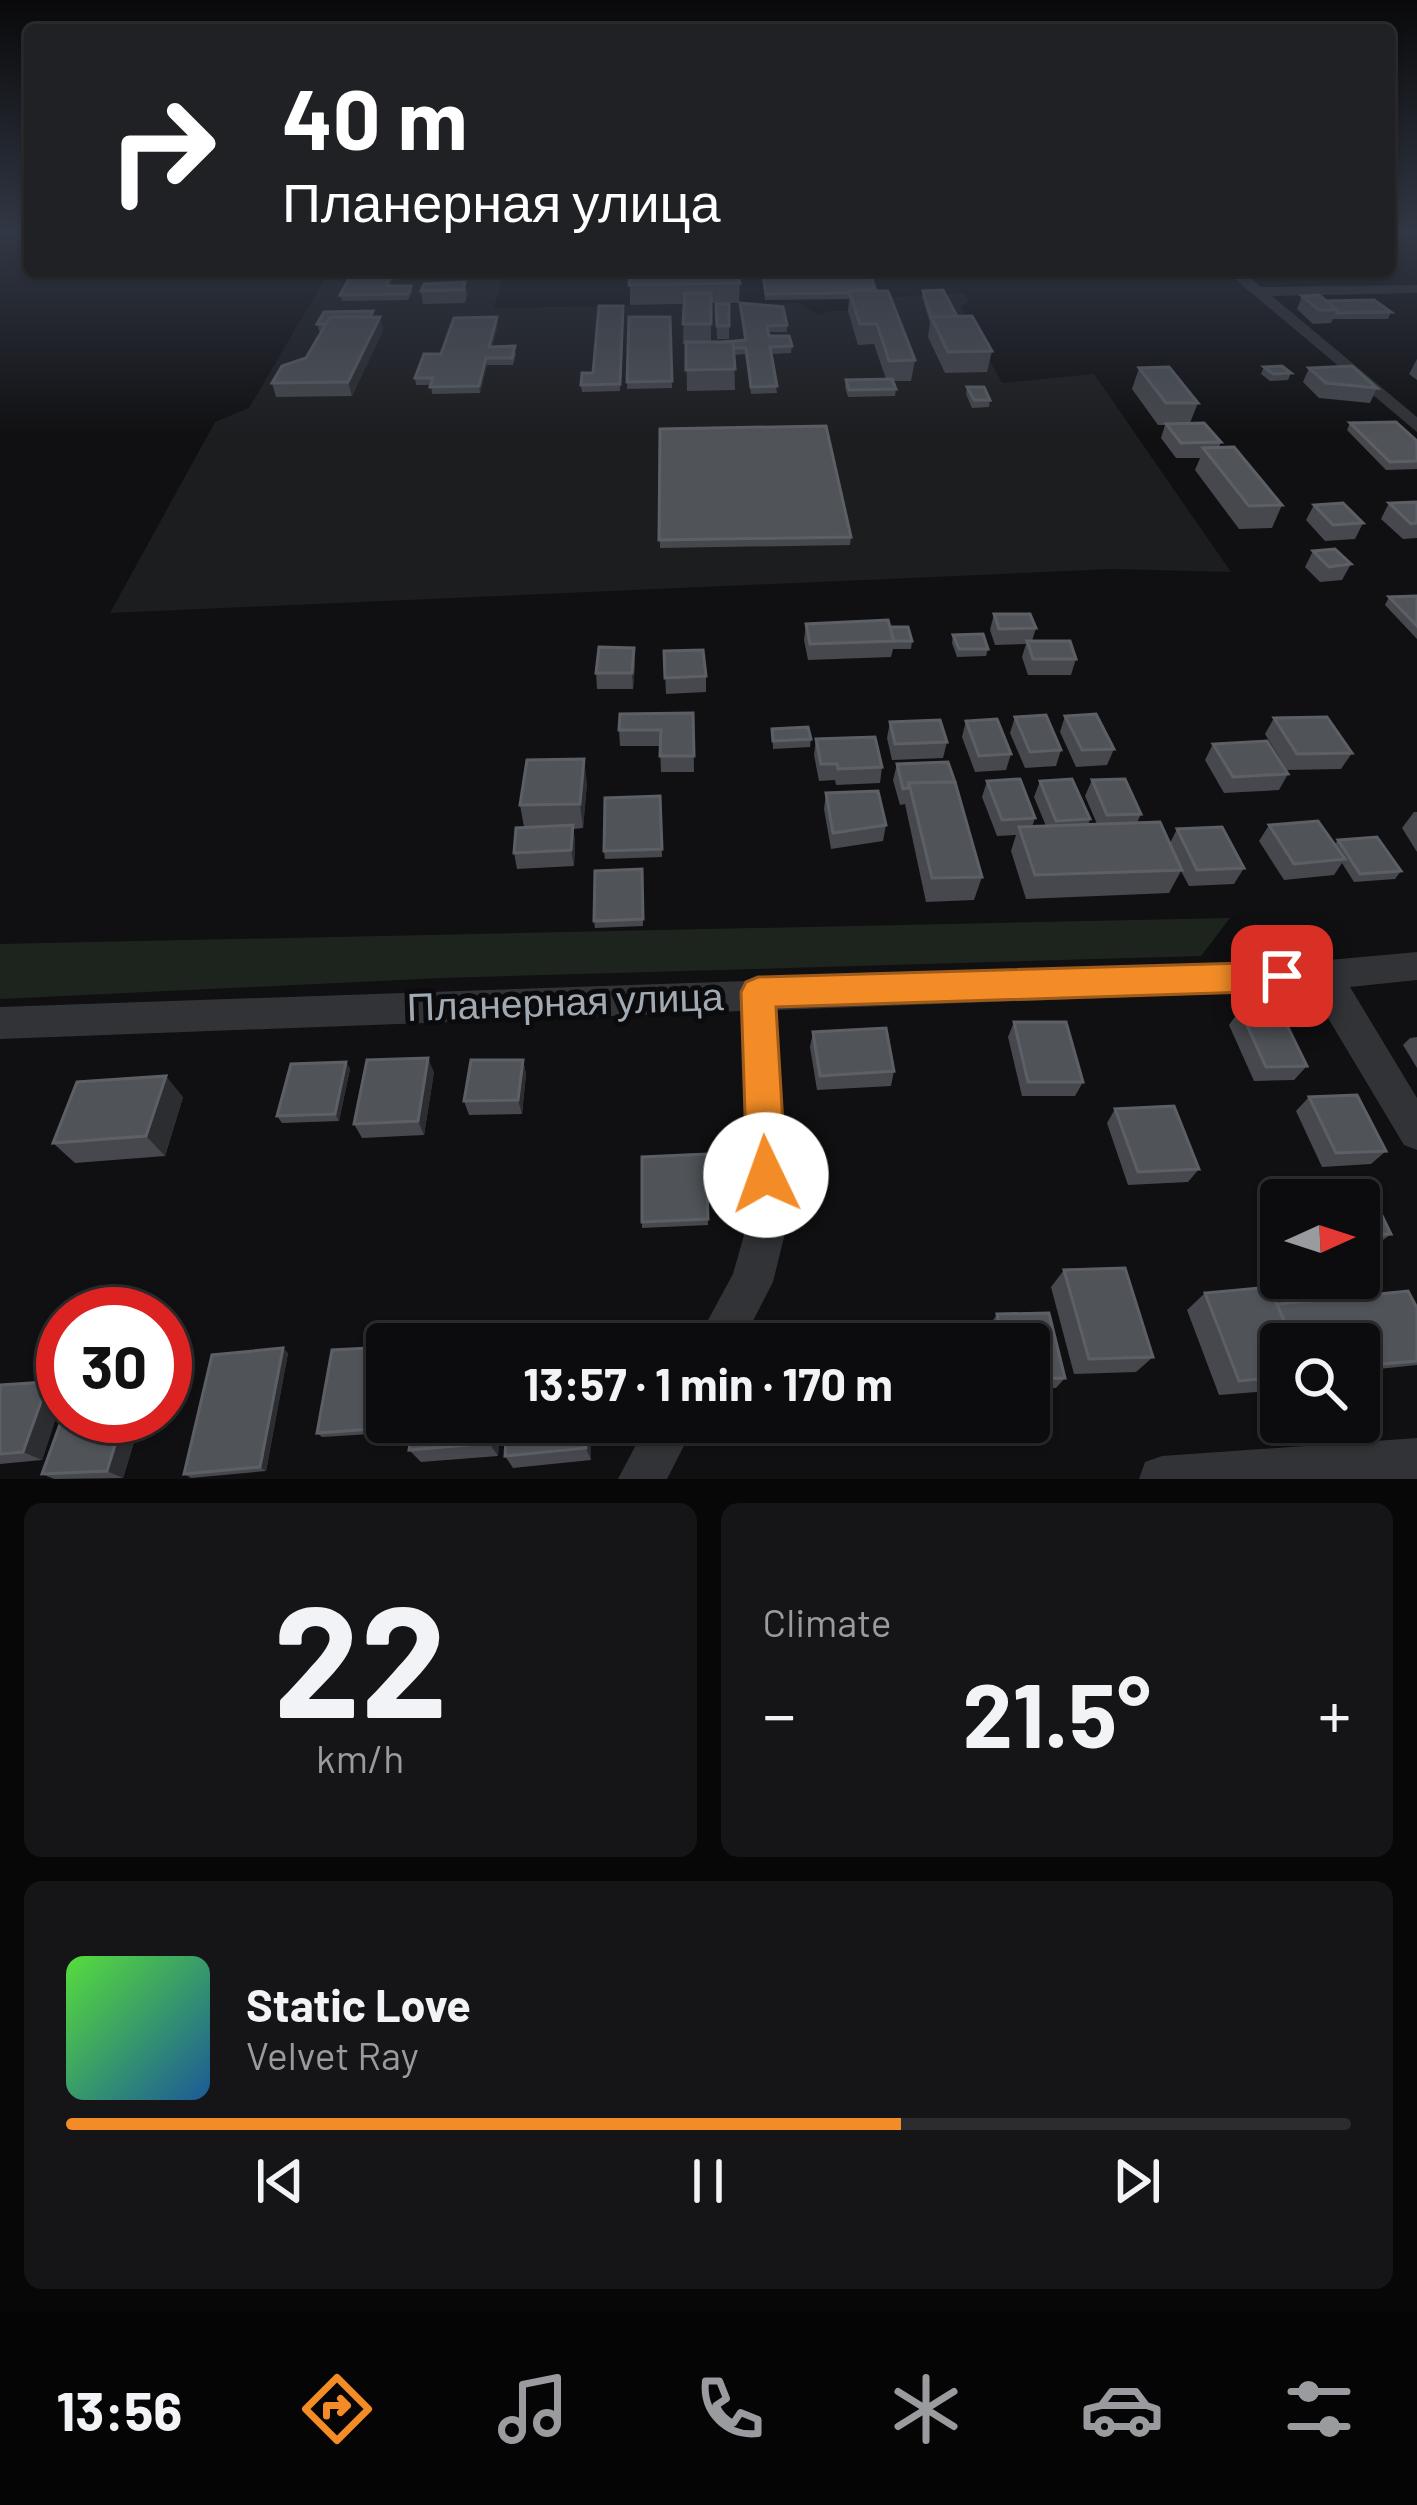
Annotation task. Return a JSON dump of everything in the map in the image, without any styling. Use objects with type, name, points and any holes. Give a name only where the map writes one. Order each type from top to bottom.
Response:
[{"type":"street","points":[[1268,300],[1417,426]]},
{"type":"street","name":"Планерная улица","points":[[0,1023],[758,992],[1329,975],[1417,966]]},
{"type":"street","points":[[1329,975],[1340,1007],[1417,1132]]},
{"type":"street","points":[[729,1323],[752,1282],[768,1221],[758,992]]},
{"type":"street","points":[[641,1479],[661,1443]]},
{"type":"street","points":[[1162,1479],[1417,1461]]},
{"type":"shaded area","points":[[312,300],[496,300],[494,308],[799,303],[818,315],[885,310],[882,300],[968,300],[960,306],[1002,383],[1094,374],[1231,572],[1113,569],[110,613],[215,422],[249,408]]},
{"type":"shaded area","points":[[1230,918],[1201,956],[441,978],[0,999],[0,944]]},
{"type":"building","points":[[685,300],[711,300],[711,324],[683,324]]},
{"type":"building","points":[[852,300],[892,300],[915,360],[889,361],[877,324],[860,324]]},
{"type":"building","points":[[926,300],[948,300],[957,316],[931,317]]},
{"type":"building","points":[[1307,300],[1325,300],[1337,310],[1319,310]]},
{"type":"building","points":[[1374,300],[1391,312],[1337,313],[1326,301]]},
{"type":"building","points":[[740,303],[783,307],[787,325],[767,326],[769,336],[789,336],[792,346],[770,347],[777,386],[751,387],[746,348],[723,342],[746,340]]},
{"type":"building","points":[[716,304],[729,304],[729,326],[717,326]]},
{"type":"building","points":[[599,306],[623,306],[620,384],[581,385],[582,373],[593,373]]},
{"type":"building","points":[[373,311],[370,317],[330,317],[326,324],[317,324],[324,312]]},
{"type":"building","points":[[972,316],[992,351],[948,352],[931,317]]},
{"type":"building","points":[[330,317],[380,317],[348,382],[272,383],[282,366],[306,358]]},
{"type":"building","points":[[497,317],[489,347],[515,346],[512,358],[486,358],[479,386],[430,387],[433,378],[415,378],[424,354],[441,354],[454,318]]},
{"type":"building","points":[[629,317],[670,317],[672,381],[627,382]]},
{"type":"building","points":[[686,342],[733,342],[735,369],[686,370]]},
{"type":"building","points":[[1282,366],[1291,373],[1273,374],[1264,367]]},
{"type":"building","points":[[1352,366],[1377,388],[1326,383],[1309,368]]},
{"type":"building","points":[[1169,367],[1198,403],[1166,403],[1139,368]]},
{"type":"building","points":[[892,379],[896,389],[849,390],[846,380]]},
{"type":"building","points":[[967,387],[984,387],[990,400],[974,400]]},
{"type":"building","points":[[1396,422],[1417,441],[1417,461],[1390,462],[1350,423]]},
{"type":"building","points":[[1204,423],[1221,442],[1181,443],[1166,424]]},
{"type":"building","points":[[826,426],[851,537],[659,540],[660,429]]},
{"type":"building","points":[[1234,447],[1282,505],[1249,506],[1203,448]]},
{"type":"building","points":[[1417,502],[1417,523],[1411,524],[1389,503]]},
{"type":"building","points":[[1343,503],[1363,523],[1333,525],[1314,505]]},
{"type":"building","points":[[1335,549],[1351,564],[1329,567],[1313,551]]},
{"type":"building","points":[[1417,596],[1417,626],[1389,597]]},
{"type":"building","points":[[994,614],[1030,614],[1036,628],[999,629]]},
{"type":"building","points":[[888,620],[894,641],[810,644],[806,624]]},
{"type":"building","points":[[890,627],[908,627],[912,641],[894,641]]},
{"type":"building","points":[[983,634],[988,649],[959,649],[953,635]]},
{"type":"building","points":[[1027,641],[1070,641],[1076,659],[1033,659]]},
{"type":"building","points":[[599,647],[634,648],[632,673],[596,673]]},
{"type":"building","points":[[703,650],[706,676],[665,678],[664,651]]},
{"type":"building","points":[[693,713],[694,756],[660,756],[661,730],[619,730],[620,714]]},
{"type":"building","points":[[1096,714],[1114,749],[1082,750],[1065,716]]},
{"type":"building","points":[[1046,715],[1061,750],[1030,752],[1015,717]]},
{"type":"building","points":[[1327,717],[1352,753],[1297,754],[1274,718]]},
{"type":"building","points":[[997,719],[1011,754],[979,756],[966,721]]},
{"type":"building","points":[[940,720],[947,742],[895,744],[890,722]]},
{"type":"building","points":[[808,727],[811,739],[773,741],[772,729]]},
{"type":"building","points":[[875,737],[882,767],[838,769],[837,764],[821,764],[816,739]]},
{"type":"building","points":[[1267,741],[1288,774],[1233,777],[1213,744]]},
{"type":"building","points":[[584,759],[580,804],[520,805],[527,760]]},
{"type":"building","points":[[948,762],[955,782],[909,783],[903,789],[897,764]]},
{"type":"building","points":[[1020,779],[1035,818],[1002,820],[987,781]]},
{"type":"building","points":[[1072,779],[1090,819],[1056,821],[1040,781]]},
{"type":"building","points":[[1125,779],[1141,814],[1107,815],[1092,780]]},
{"type":"building","points":[[955,782],[982,877],[932,878],[909,783]]},
{"type":"building","points":[[878,791],[886,825],[833,833],[826,793]]},
{"type":"building","points":[[660,796],[662,849],[604,851],[605,798]]},
{"type":"building","points":[[1318,821],[1345,859],[1294,864],[1269,825]]},
{"type":"building","points":[[1160,822],[1182,870],[1035,875],[1019,827]]},
{"type":"building","points":[[573,825],[571,850],[514,853],[516,828]]},
{"type":"building","points":[[1222,827],[1244,868],[1197,870],[1177,829]]},
{"type":"building","points":[[1377,837],[1401,871],[1360,874],[1338,840]]},
{"type":"building","points":[[642,869],[643,919],[594,921],[595,871]]},
{"type":"building","points":[[1279,1009],[1307,1066],[1266,1067],[1240,1010]]},
{"type":"building","points":[[1014,1022],[1066,1022],[1083,1082],[1028,1082]]},
{"type":"building","points":[[886,1028],[894,1071],[820,1076],[813,1032]]},
{"type":"building","points":[[428,1058],[418,1121],[354,1124],[367,1060]]},
{"type":"building","points":[[471,1060],[523,1060],[518,1100],[464,1101]]},
{"type":"building","points":[[346,1062],[335,1114],[277,1116],[291,1064]]},
{"type":"building","points":[[166,1076],[146,1136],[53,1143],[77,1082]]},
{"type":"building","points":[[1357,1095],[1386,1151],[1336,1153],[1309,1097]]},
{"type":"building","points":[[1174,1106],[1199,1169],[1138,1172],[1115,1109]]},
{"type":"building","points":[[706,1154],[708,1219],[642,1222],[642,1157]]},
{"type":"building","points":[[1380,1212],[1391,1234],[1380,1234]]},
{"type":"building","points":[[1125,1268],[1153,1357],[1089,1359],[1064,1270]]},
{"type":"building","points":[[1260,1288],[1260,1299],[1275,1299],[1285,1323],[1260,1323],[1260,1379],[1239,1381],[1205,1293]]},
{"type":"building","points":[[1408,1291],[1417,1308],[1417,1361],[1380,1364],[1380,1323],[1285,1323],[1277,1304],[1380,1299],[1380,1294]]},
{"type":"building","points":[[1049,1313],[1065,1378],[1050,1378],[1050,1323],[999,1323],[997,1314]]},
{"type":"building","points":[[283,1348],[260,1467],[184,1474],[192,1443],[212,1355]]},
{"type":"building","points":[[366,1348],[366,1429],[317,1433],[332,1350]]},
{"type":"building","points":[[36,1383],[36,1416],[23,1452],[0,1454],[0,1385]]},
{"type":"building","points":[[53,1443],[116,1443],[107,1471],[42,1474]]},
{"type":"building","points":[[410,1443],[489,1443],[409,1450]]},
{"type":"building","points":[[506,1443],[586,1443],[586,1448],[505,1456]]},
{"type":"route","points":[[766,1175],[758,992],[1282,976]]}]
